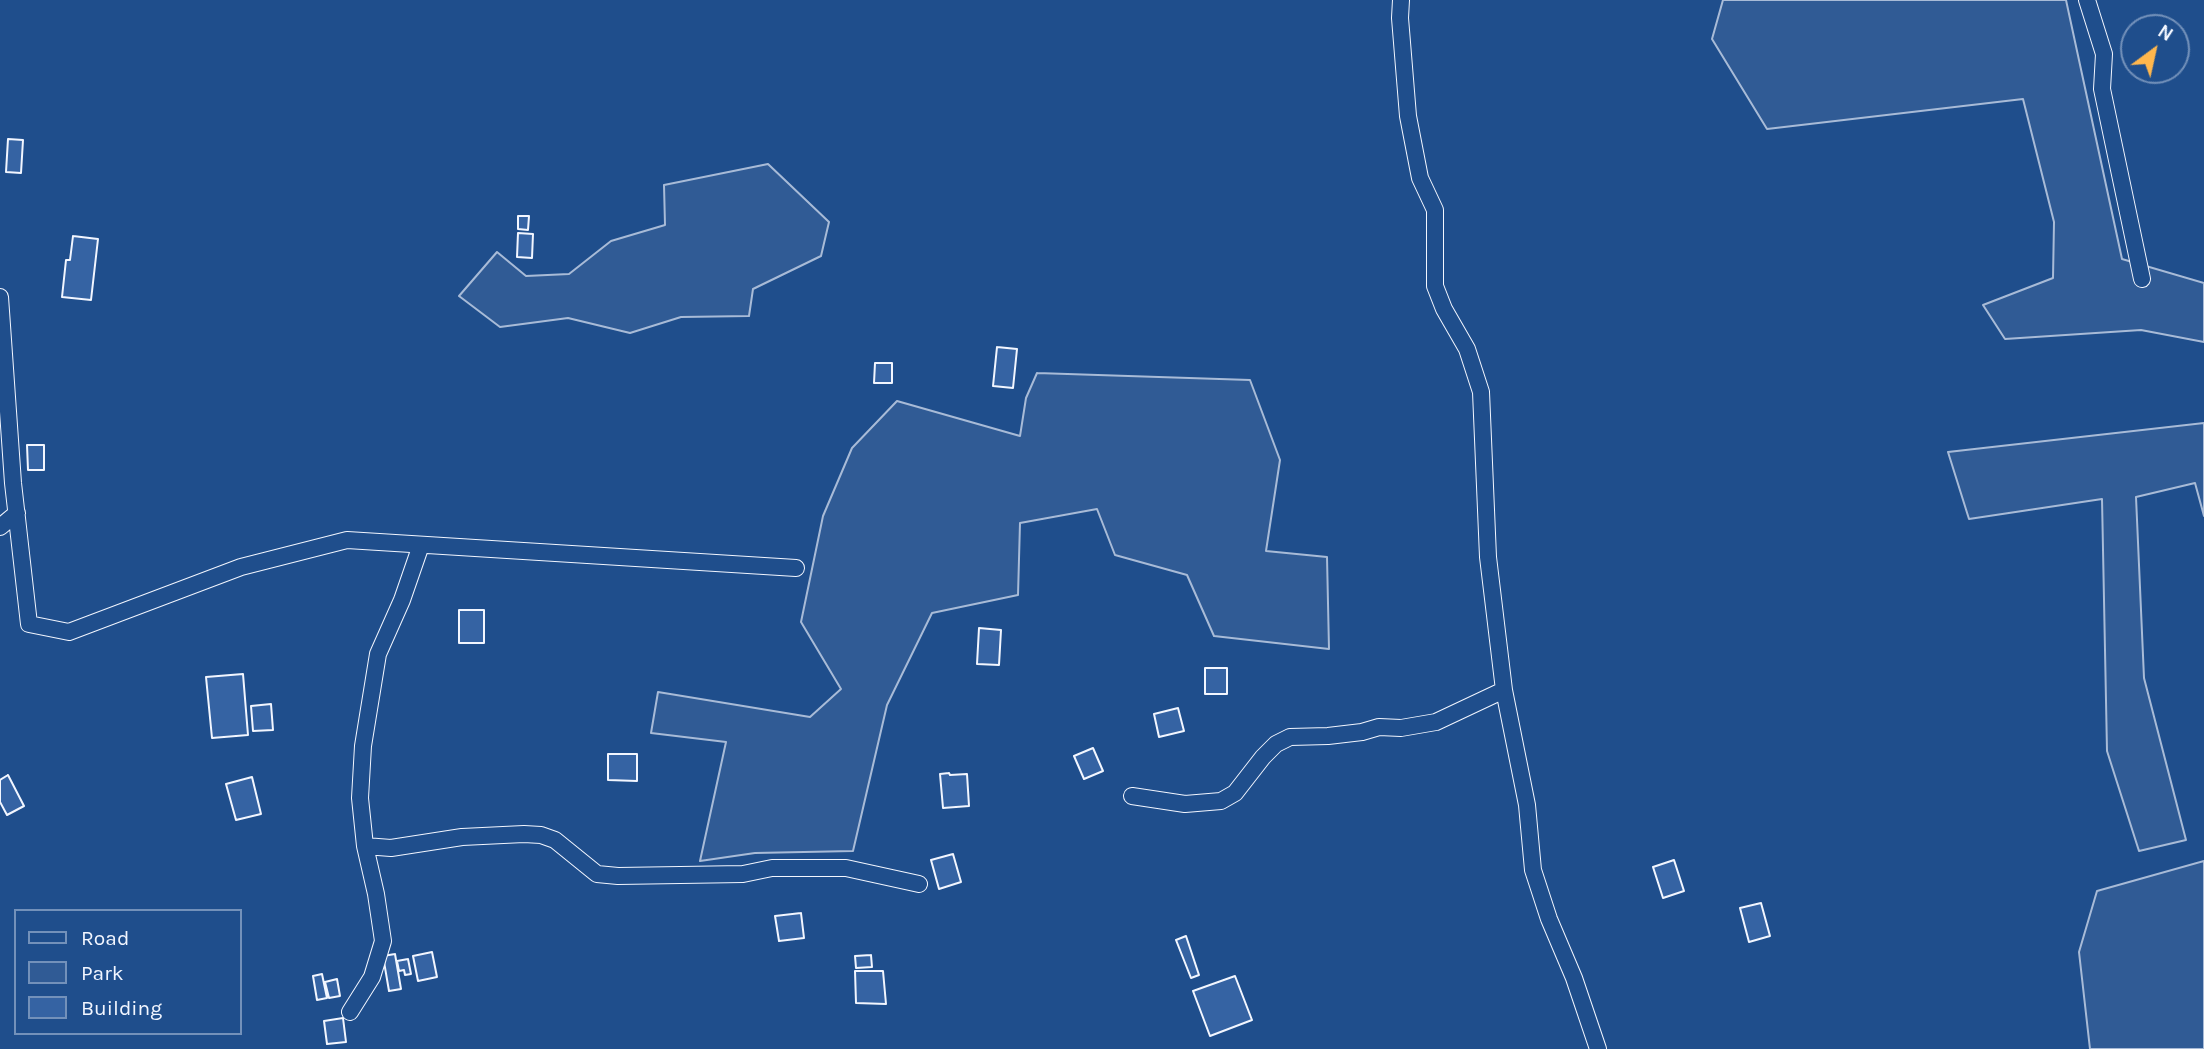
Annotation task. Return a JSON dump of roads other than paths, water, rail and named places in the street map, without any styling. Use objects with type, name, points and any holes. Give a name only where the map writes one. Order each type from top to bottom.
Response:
[{"type":"street","points":[[1401,0],[1408,116],[1420,178],[1435,210],[1435,286],[1444,309],[1467,349],[1481,392],[1488,557],[1504,690],[1527,805],[1533,870],[1598,1049]]},
{"type":"street","points":[[2087,0],[2104,54],[2102,89],[2142,279]]},
{"type":"street","points":[[0,297],[17,513],[29,624],[69,632],[241,568],[347,540],[796,568]]},
{"type":"street","points":[[0,527],[17,513]]},
{"type":"street","points":[[350,1012],[372,977],[383,941],[365,846],[360,798],[363,746],[378,654],[402,600],[421,545]]},
{"type":"street","points":[[1132,796],[1185,804],[1221,801],[1235,793],[1276,744],[1290,737],[1328,736],[1379,727],[1401,728],[1436,722],[1504,690]]},
{"type":"street","points":[[365,846],[391,848],[462,837],[533,834],[555,840],[597,874],[743,874],[772,868],[846,868],[919,884]]}]
